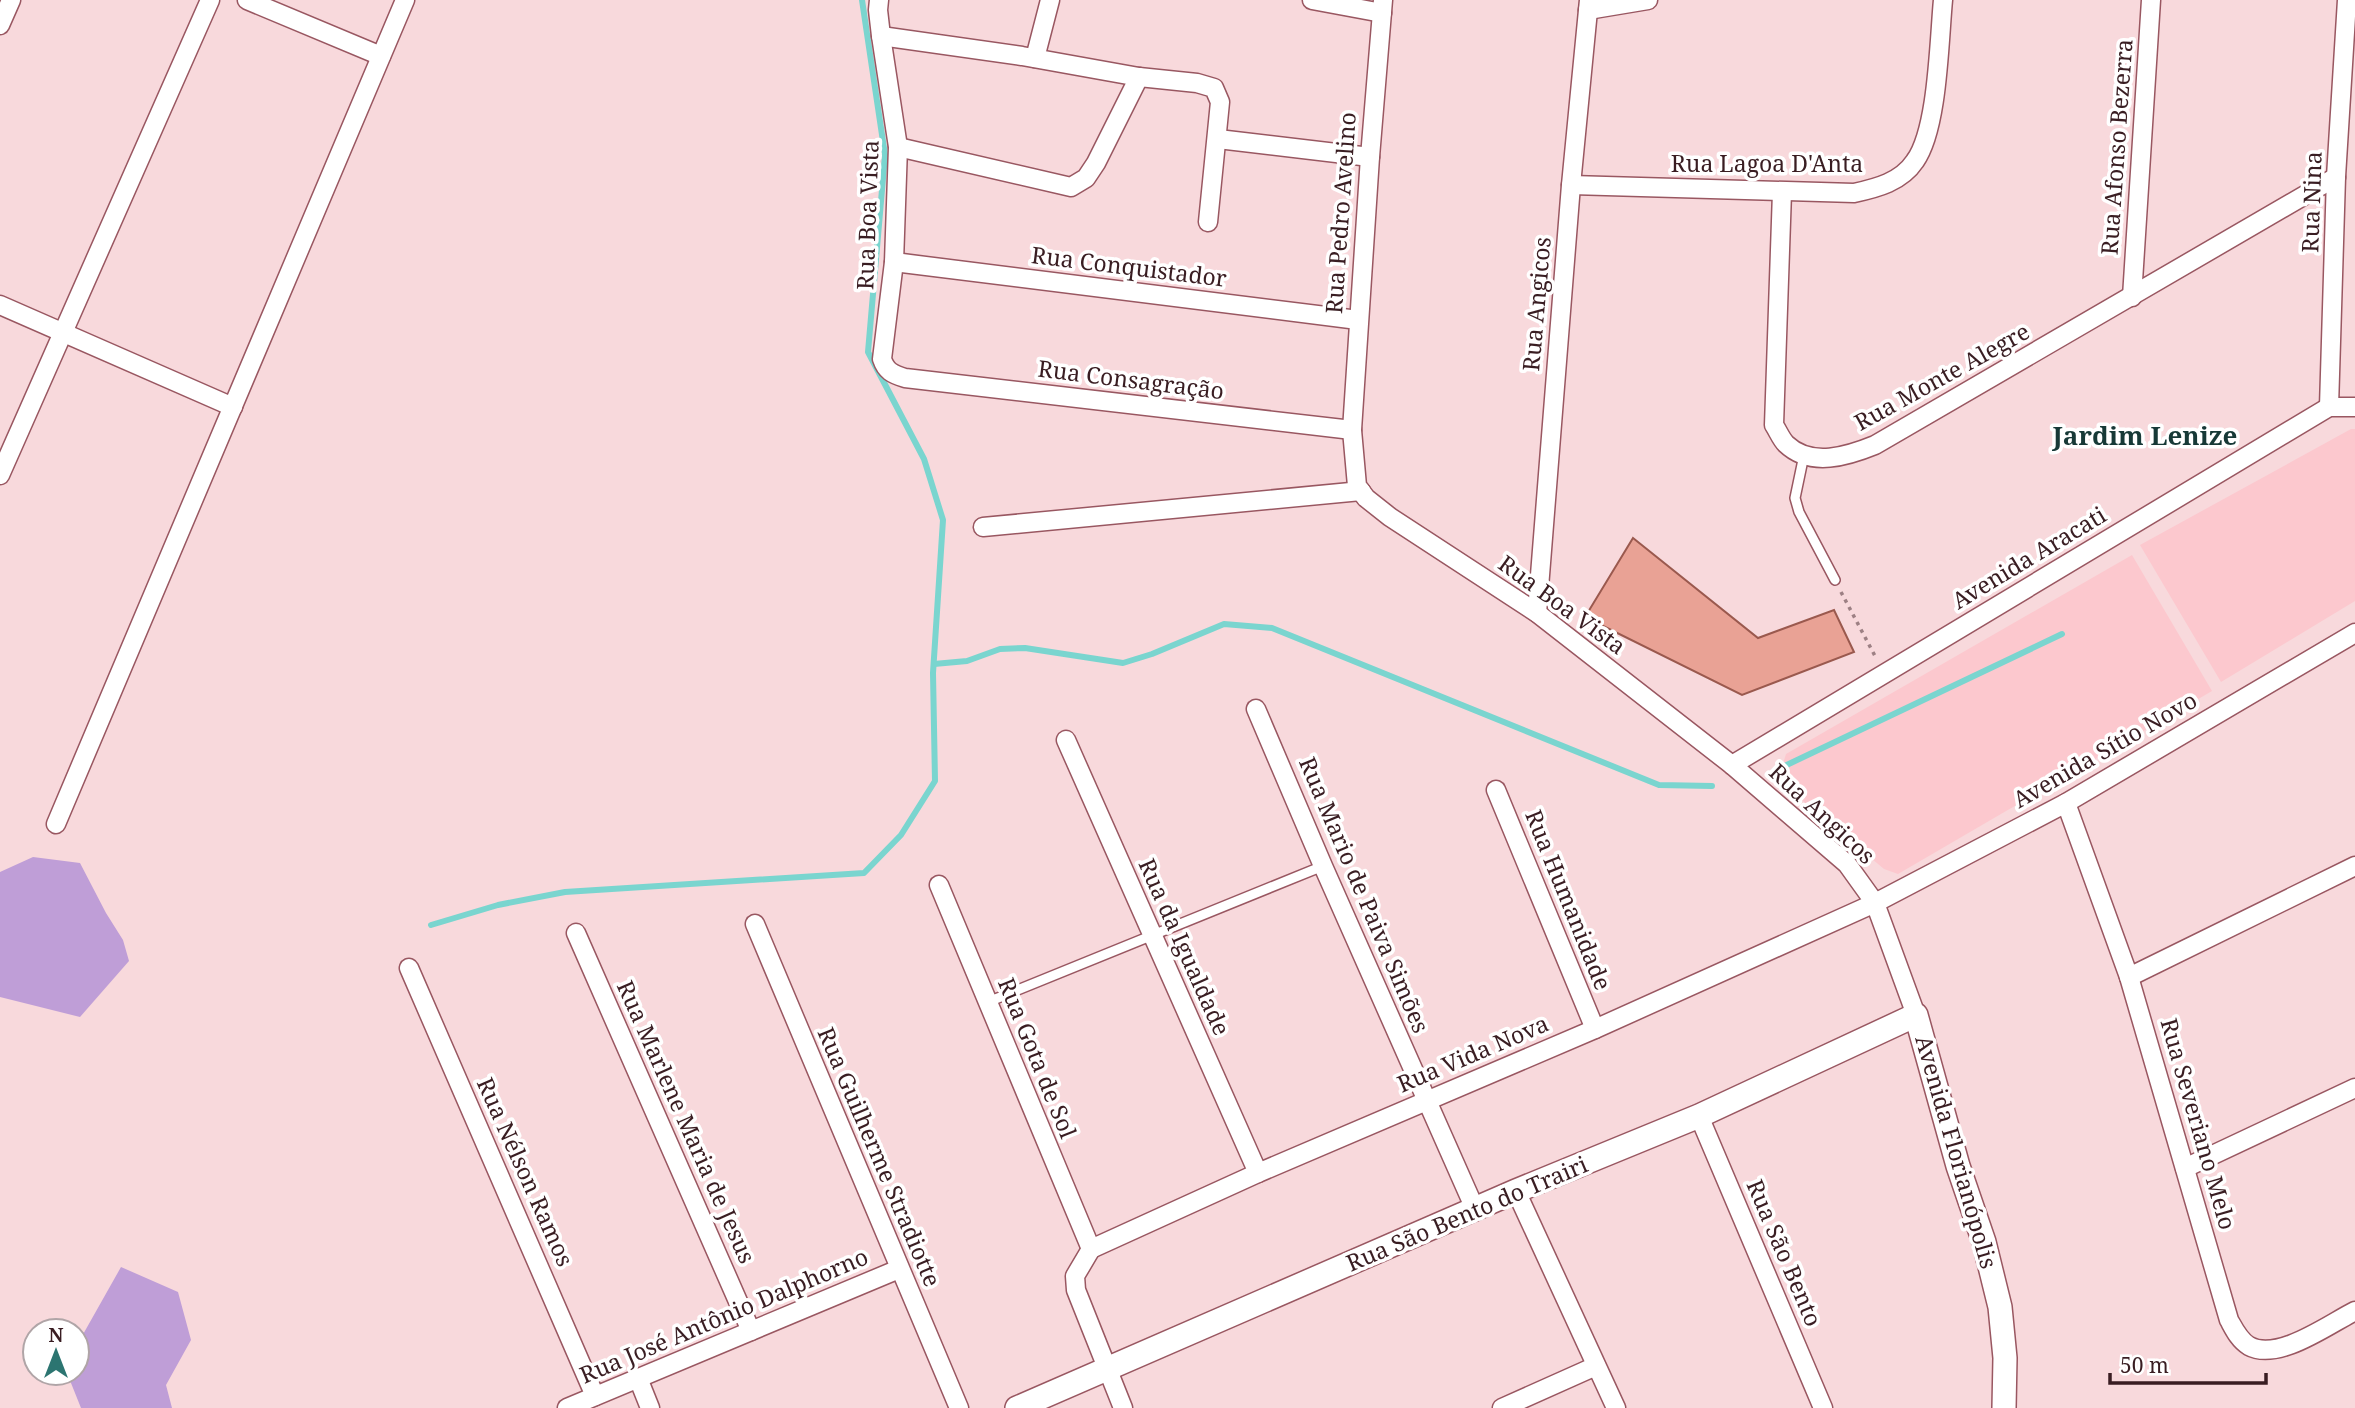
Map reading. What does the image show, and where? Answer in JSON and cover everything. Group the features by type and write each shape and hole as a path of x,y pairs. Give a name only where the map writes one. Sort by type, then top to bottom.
{"street":[{"path":"0,25 11,0"},
{"path":"0,475 210,0"},
{"path":"247,0 381,57"},
{"path":"55,824 405,0"},
{"name":"Rua Boa Vista","path":"879,0 881,36 898,147 894,262 882,359 885,368 905,378"},
{"path":"1035,58 1050,0"},
{"path":"1312,0 1383,6"},
{"path":"1589,5 1648,0"},
{"name":"Rua Lagoa D'Anta","path":"1571,185 1854,193 1883,186 1901,176 1916,161 1924,141 1932,110 1943,0"},
{"name":"Rua Afonso Bezerra","path":"2132,297 2151,0"},
{"name":"Rua Nina","path":"2329,407 2336,177 2347,0"},
{"name":"Rua Angicos","path":"1537,613 1571,185 1589,5"},
{"name":"Rua Pedro Avelino","path":"1352,430 1383,6"},
{"path":"881,36 1035,58 1139,77 1197,83 1213,88 1220,102 1208,222"},
{"path":"898,147 1071,187 1086,178 1096,163 1139,77"},
{"path":"1218,139 1370,156"},
{"name":"Rua Monte Alegre","path":"1804,455 1829,458 1849,456 1875,445 2336,177"},
{"path":"1782,192 1774,425 1786,444 1804,455"},
{"name":"Rua Conquistador","path":"894,262 1358,320"},
{"path":"0,305 233,407"},
{"name":"Rua Consagração","path":"905,378 1352,430"},
{"path":"2329,407 2355,407"},
{"name":"Avenida Aracati","path":"1731,765 2329,407"},
{"path":"1352,430 1357,486 1361,491"},
{"path":"983,527 1361,491"},
{"name":"Rua Boa Vista","path":"1361,491 1390,517 1537,613 1731,765"},
{"name":"Avenida Sítio Novo","path":"1875,903 2066,803 2355,633"},
{"name":"Rua Mario de Paiva Simões","path":"1256,709 1475,1209"},
{"name":"Rua da Igualdade","path":"1066,740 1258,1173"},
{"name":"Rua Angicos","path":"1731,765 1847,864 1875,903"},
{"name":"Rua Humanidade","path":"1496,790 1595,1029"},
{"name":"Rua Severiano Melo","path":"2066,803 2129,977 2229,1320 2236,1334 2249,1346 2264,1350 2281,1348 2355,1311"},
{"path":"2129,977 2355,866"},
{"name":"Rua Gota de Sol","path":"939,885 1091,1250"},
{"name":"Avenida Florianópolis","path":"1875,903 1916,1015 1958,1166 1984,1242 2000,1307 2005,1358 2004,1408"},
{"name":"Rua Vida Nova","path":"1091,1250 1258,1173 1595,1029 1875,903"},
{"name":"Rua Guilherme Stradiotte","path":"755,925 960,1408"},
{"name":"Rua Marlene Maria de Jesus","path":"576,933 751,1331"},
{"name":"Rua Nélson Ramos","path":"409,968 596,1396"},
{"name":"Rua São Bento do Trairi","path":"1017,1408 1516,1191 1699,1116 1916,1015"},
{"path":"2185,1168 2355,1088"},
{"name":"Rua São Bento","path":"1699,1116 1823,1408"},
{"path":"1516,1191 1616,1408"},
{"path":"1091,1250 1075,1276 1074,1283 1124,1408"},
{"name":"Rua José Antônio Dalphorno","path":"567,1408 899,1269"},
{"path":"1502,1408 1596,1366"},
{"path":"638,1378 650,1408"}],"lane":[{"path":"1804,455 1795,498 1799,512 1835,580"},
{"path":"988,1002 1323,866"}],"path":[{"path":"1835,580 1884,674"}],"shaded area":[{"path":"2355,429 2355,601 2221,682 2140,545"},
{"path":"2132,555 2212,691 1898,874 1884,869 1778,780 1786,754"},
{"path":"33,857 80,863 123,940 129,961 80,1017 0,997 0,872"},
{"path":"121,1267 178,1292 191,1340 166,1385 172,1408 81,1408 73,1387 91,1387 91,1320"}],"building":[{"path":"1633,538 1758,638 1834,610 1854,652 1742,695 1585,617"}],"waterway":[{"path":"431,925 498,905 565,892 864,873 901,835 935,781 933,673 943,520 924,459 868,352 885,155 862,0"},
{"path":"934,664 967,661 1000,649 1025,648 1123,663 1224,624 1272,628 1659,785 1712,786"},
{"path":"1774,771 2062,634"}],"district":[{"name":"Jardim Lenize","path":"2145,436"}]}
